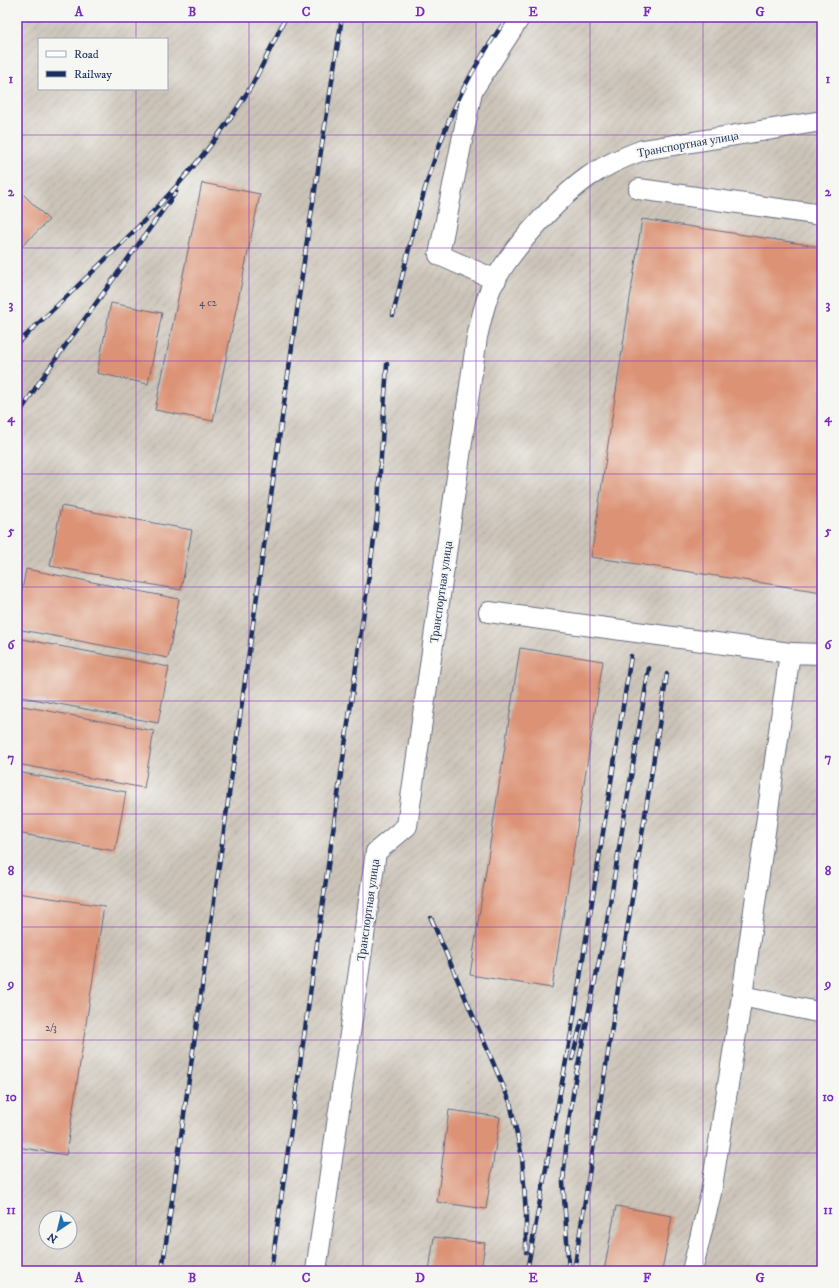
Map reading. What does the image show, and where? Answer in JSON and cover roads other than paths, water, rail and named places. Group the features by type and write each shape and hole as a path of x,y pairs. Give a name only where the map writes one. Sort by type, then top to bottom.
{"street":[{"path":"496,280 439,255 472,90 520,17"},
{"name":"Транспортная улица","path":"316,1271 376,852 407,826 477,337 484,308 496,280 520,244 568,194 588,177 615,161 643,150 822,121"},
{"path":"639,190 822,215"},
{"path":"489,612 790,653 822,654"},
{"path":"692,1271 711,1193 742,996 790,653"},
{"path":"742,996 822,1013"}],"railway":[{"path":"17,344 140,225 197,162 247,93 263,65 286,17"},
{"path":"162,1271 306,247 342,17"},
{"path":"393,315 410,244 437,151 452,113 474,70 508,17"},
{"path":"17,417 40,381 176,192"},
{"path":"271,1271 377,518 387,364"},
{"path":"527,1271 571,1034 631,656"},
{"path":"569,1271 563,1182 567,1136 575,1080 606,927 649,668"},
{"path":"574,1271 667,674"},
{"path":"431,918 510,1102 522,1157 526,1214 526,1252"},
{"path":"572,1059 582,1020"}]}
